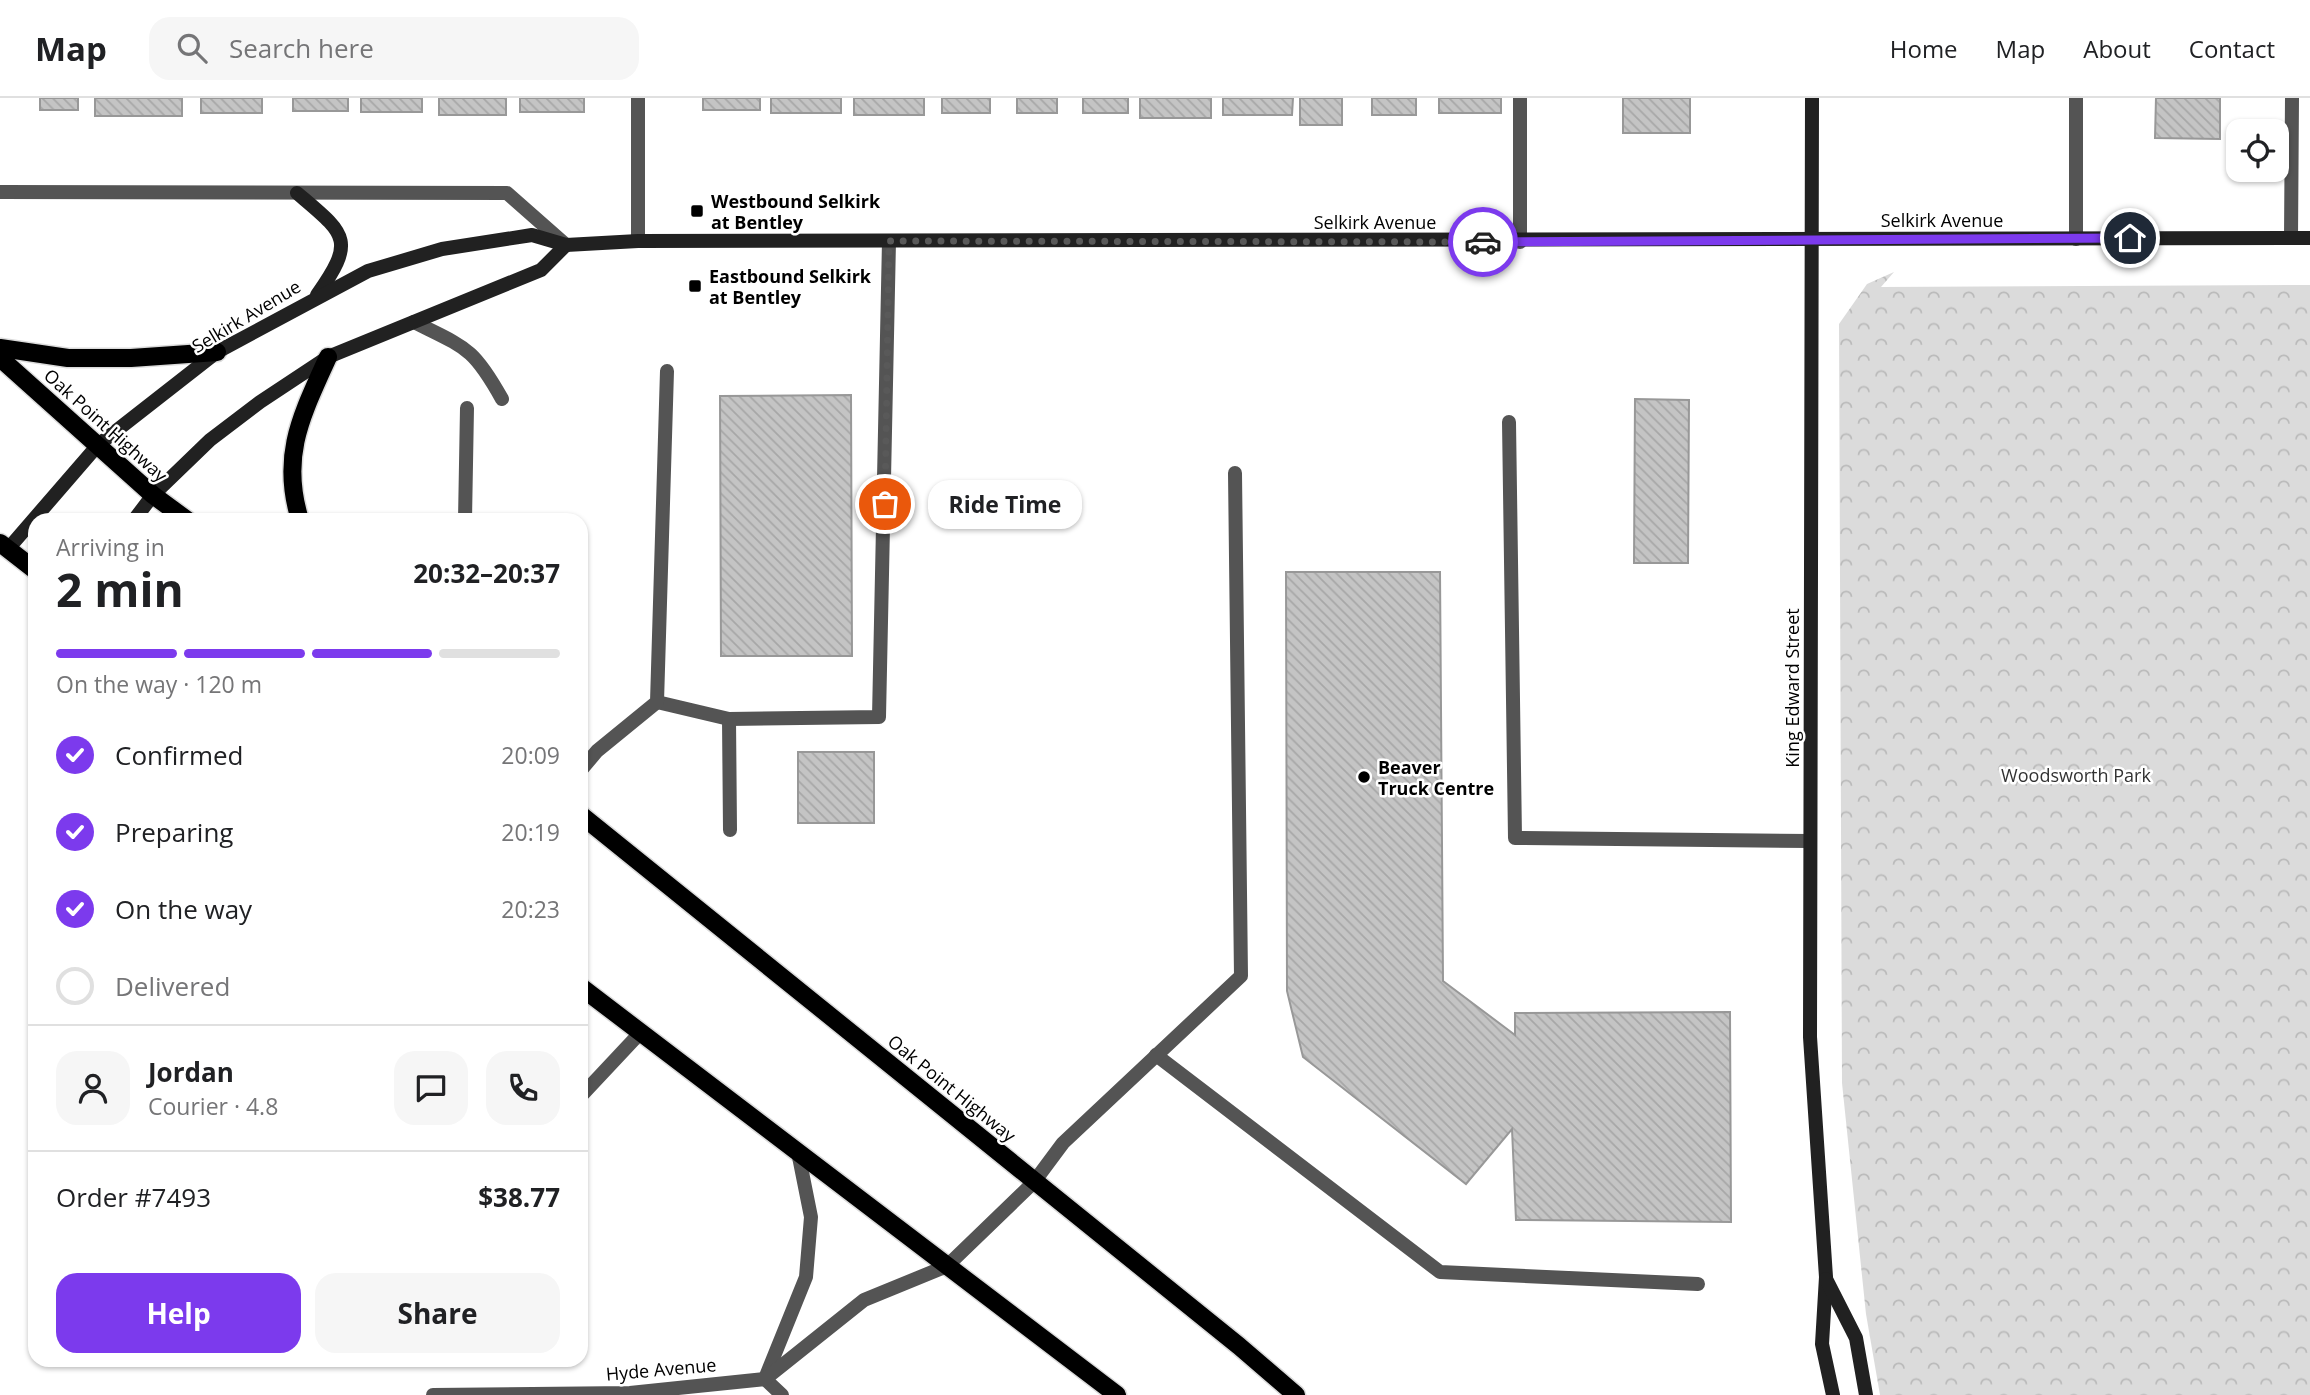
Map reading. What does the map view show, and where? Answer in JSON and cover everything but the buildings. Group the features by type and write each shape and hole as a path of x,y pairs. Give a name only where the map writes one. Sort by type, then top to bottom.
{"main road":[{"path":"0,348 68,358 131,358 217,352"},
{"path":"299,513 291,455 296,428 328,357"},
{"name":"Oak Point Highway","path":"0,358 153,495 177,513"},
{"path":"4,546 28,565"},
{"name":"Oak Point Highway","path":"588,821 1239,1346 1296,1395"},
{"path":"588,992 1117,1395"}],"street":[{"path":"638,98 638,241"},
{"path":"1520,98 1520,242"},
{"name":"King Edward Street","path":"1812,98 1810,1037 1826,1277 1822,1344 1833,1395"},
{"path":"2076,98 2076,239"},
{"path":"2291,238 2292,98"},
{"path":"0,192 507,193 566,245 541,270 328,357 260,402 210,440 153,495 139,513"},
{"path":"297,193 338,229 342,241 341,257 315,297"},
{"name":"Selkirk Avenue","path":"35,513 98,445 217,352 315,297 368,271 442,249 532,235 566,245 638,241 1520,242 2310,238"},
{"path":"657,702 729,719 879,717 889,241"},
{"path":"414,322 470,350 483,365 502,399"},
{"path":"588,762 597,751 657,702 667,371"},
{"path":"465,513 467,408"},
{"path":"1509,422 1515,838 1810,841"},
{"path":"765,1379 864,1300 947,1266 1034,1182 1063,1143 1241,976 1235,473"},
{"name":"Selkirk Avenue","path":"4,546 28,520"},
{"path":"729,719 730,830"},
{"path":"588,1089 641,1032"},
{"path":"1156,1055 1440,1272 1698,1284"},
{"path":"765,1395 765,1379 806,1277 811,1217 798,1152"},
{"name":"King Edward Street","path":"1826,1277 1856,1338 1866,1395"},
{"path":"765,1379 782,1395"},
{"name":"Hyde Avenue","path":"433,1395 630,1393 765,1379"}],"green space":[{"name":"Woodsworth Park","path":"1894,272 1881,287 2310,285 2310,1395 1880,1395 1866,1314 1842,1083 1839,324 1867,284"}],"way so far":[{"path":"885,504 889,241 1483,242"}],"place":[{"name":"Westbound Selkirk at Bentley","path":"697,211"},
{"name":"Eastbound Selkirk at Bentley","path":"695,286"},
{"name":"Ride Time","path":"885,504"},
{"name":"Beaver Truck Centre","path":"1364,777"}],"route":[{"path":"1483,242 2130,238"}]}
